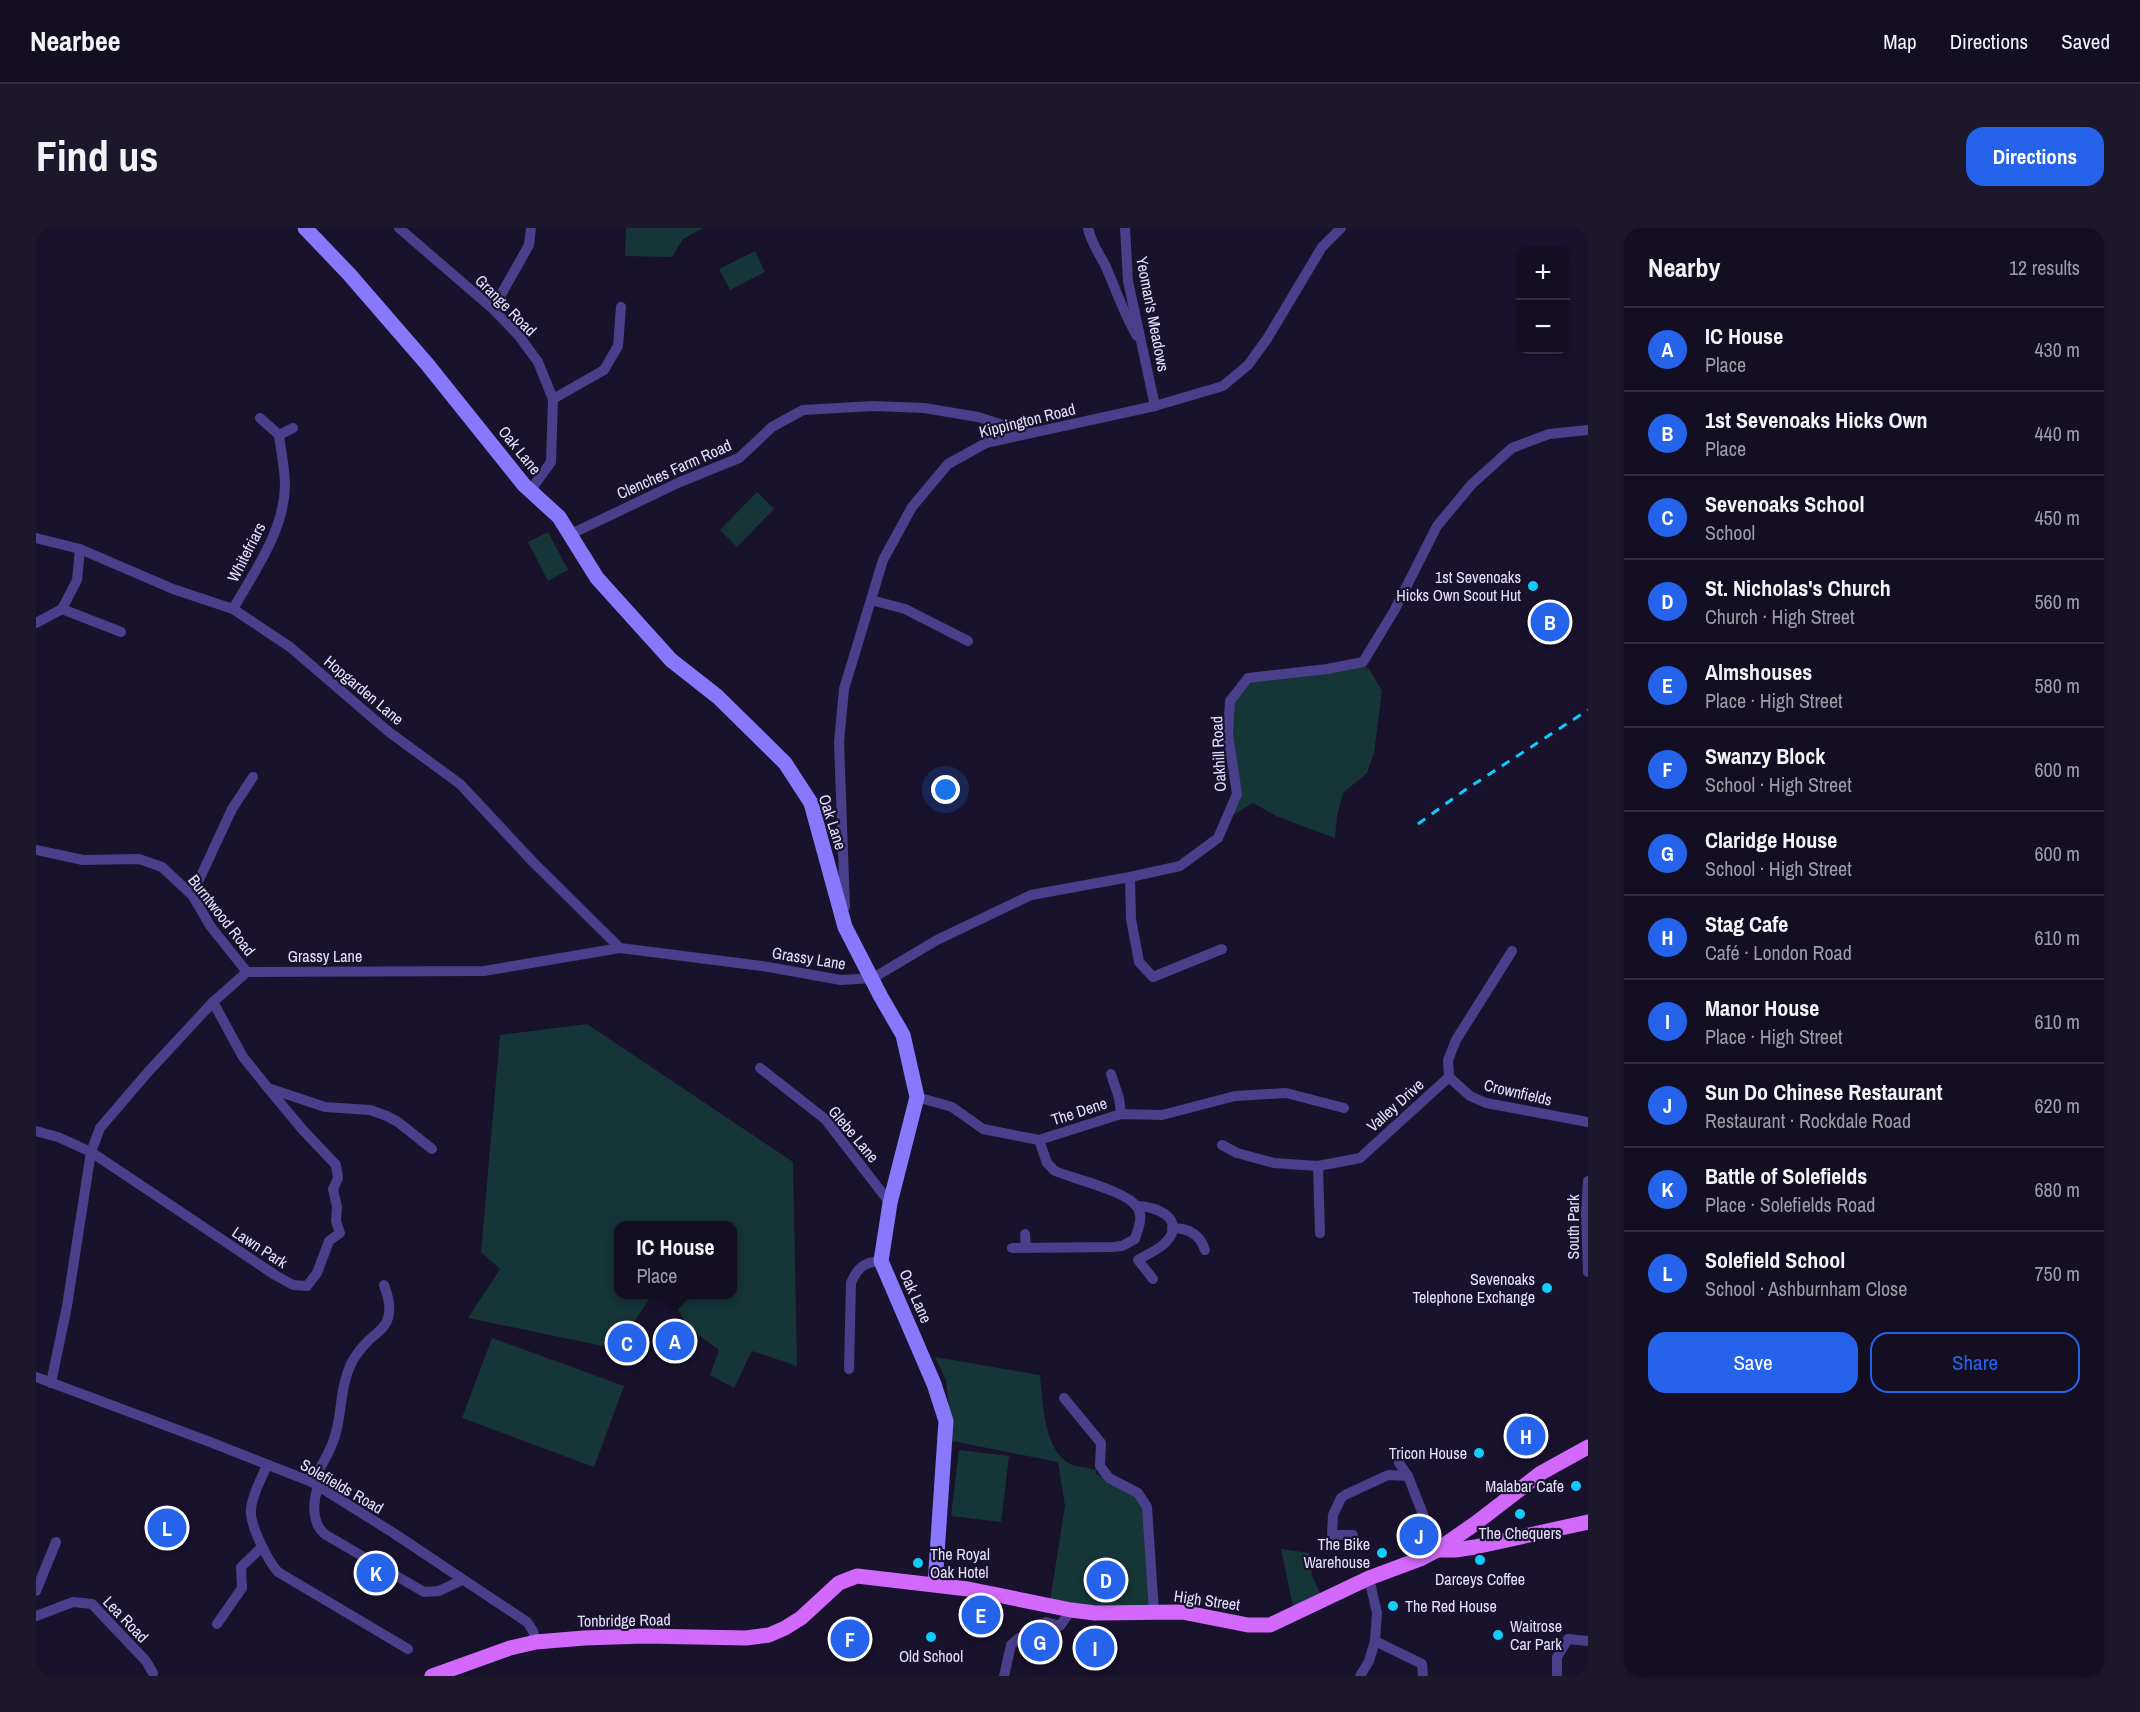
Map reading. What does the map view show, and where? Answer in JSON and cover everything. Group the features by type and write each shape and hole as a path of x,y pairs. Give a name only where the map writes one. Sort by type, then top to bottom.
{"main road":[{"path":"1437,1550 1541,1473 1588,1447"},
{"name":"High Street","path":"814,1606 839,1583 851,1577 864,1576 973,1590 1071,1610 1182,1612 1248,1625 1270,1625 1369,1578 1420,1559 1437,1550 1475,1547 1588,1522"},
{"path":"1465,1530 1475,1547"},
{"name":"Tonbridge Road","path":"432,1676 510,1648 536,1642 645,1636 746,1638 769,1635 801,1618 814,1606"}],"street":[{"name":"Oak Lane","path":"304,228 349,274 416,350 530,491 559,518 597,578 671,660 718,697 785,763 811,803 846,927 903,1035 917,1097 890,1203 881,1262 934,1384 946,1421 935,1584"},
{"name":"Grange Road","path":"399,228 493,309 519,336 538,362 553,399 551,462 530,491"},
{"path":"493,309 530,245 531,228"},
{"path":"1088,228 1090,241 1105,265 1124,313 1143,347"},
{"name":"Yeoman's Meadows","path":"1125,228 1128,281 1155,406"},
{"name":"Kippington Road","path":"846,927 838,742 844,689 883,560 912,507 948,464 986,443 1155,406 1223,386 1248,365 1267,339 1322,247 1341,228"},
{"path":"553,399 604,370 618,346 621,307"},
{"name":"Clenches Farm Road","path":"571,534 680,482 739,458 772,427 803,410 873,406 924,408 978,417 1029,433"},
{"path":"260,418 279,435 292,428"},
{"name":"Oakhill Road","path":"873,978 937,940 1031,896 1180,866 1218,838 1237,794 1228,734 1230,701 1248,678 1327,669 1363,662 1394,611 1437,526 1472,484 1512,448 1549,434 1588,430"},
{"name":"Whitefriars","path":"233,609 271,543 283,504 285,486 279,435"},
{"name":"Hopgarden Lane","path":"36,538 80,549 172,588 233,609 290,647 389,732 460,784 533,862 620,948"},
{"path":"36,623 62,609 77,580 80,549"},
{"path":"871,600 905,609 968,641"},
{"path":"62,609 121,632"},
{"path":"192,895 232,808 253,777"},
{"name":"Burntwood Road","path":"36,850 83,860 140,859 162,867 192,895 211,927 247,972"},
{"path":"1130,877 1131,919 1139,962 1153,977 1222,949"},
{"name":"Grassy Lane","path":"247,972 484,971 620,948 762,966 841,980 873,978"},
{"path":"1449,1077 1448,1060 1456,1040 1512,951"},
{"path":"51,1383 67,1306 91,1152 100,1128 213,1002 247,972"},
{"path":"213,1002 243,1057 268,1088 313,1105 370,1110 387,1116 432,1149"},
{"name":"Glebe Lane","path":"760,1068 825,1119 890,1203"},
{"name":"Crownfields","path":"1449,1077 1470,1096 1486,1103 1588,1122"},
{"name":"Valley Drive","path":"1222,1145 1237,1153 1274,1163 1318,1166 1360,1158 1449,1077"},
{"path":"1121,1114 1113,1079 1127,1081"},
{"name":"Lawn Park","path":"91,1152 275,1275 293,1285 307,1286 317,1273 329,1241 340,1233 336,1221 337,1207 333,1189 338,1178 336,1166 302,1130 268,1088"},
{"name":"The Dene","path":"917,1097 952,1107 983,1129 1039,1140 1121,1114 1152,1116 1235,1096 1294,1094 1344,1108"},
{"path":"36,1131 58,1137 91,1152"},
{"path":"1012,1248 1122,1246 1135,1239 1140,1224 1140,1212 1137,1206 1123,1195 1055,1172 1047,1163 1039,1140"},
{"path":"1318,1166 1320,1233"},
{"name":"South Park","path":"1588,1181 1586,1215 1588,1272"},
{"path":"1137,1206 1148,1206 1167,1215 1172,1228 1164,1244 1138,1260 1153,1279"},
{"path":"1172,1228 1191,1231 1198,1237 1205,1250"},
{"path":"1025,1234 1026,1248"},
{"path":"849,1369 851,1283 856,1271 863,1265 881,1262"},
{"path":"384,1285 388,1298 387,1321 352,1362 343,1382 338,1427 332,1448 315,1484 315,1513 322,1532 326,1535 424,1592 439,1591 462,1580"},
{"name":"Solefields Road","path":"36,1377 315,1484 527,1622 536,1642"},
{"path":"1064,1398 1101,1443 1100,1466 1109,1478 1138,1493 1147,1507 1154,1612"},
{"path":"1399,1463 1408,1476 1437,1550"},
{"path":"267,1465 250,1510 262,1547 271,1565 278,1572 408,1649"},
{"path":"1353,1535 1332,1535 1333,1515 1341,1498 1388,1475 1408,1476"},
{"path":"36,1591 56,1542"},
{"path":"217,1624 242,1588 241,1567 262,1547"},
{"path":"1360,1676 1369,1661 1375,1641 1377,1613 1369,1578"},
{"name":"Lea Road","path":"36,1616 73,1602 92,1604 146,1661 153,1673"},
{"path":"1004,1676 1011,1645 1046,1622 1060,1626 1071,1610"},
{"path":"1557,1676 1557,1657 1568,1639 1588,1641"},
{"path":"1375,1641 1422,1664 1423,1676"}],"green space":[{"path":"626,228 703,228 683,239 672,257 625,256"},
{"path":"755,251 765,272 730,290 719,269"},
{"path":"757,492 774,509 737,547 720,530"},
{"path":"548,532 568,570 548,581 528,542"},
{"path":"1361,662 1369,669 1382,691 1374,753 1367,773 1343,793 1337,816 1335,838 1276,816 1253,803 1233,815 1229,704 1248,679"},
{"path":"587,1024 793,1162 797,1366 752,1351 734,1388 710,1375 719,1350 689,1328 671,1299 737,1299 737,1221 614,1221 614,1299 649,1299 626,1334 622,1350 468,1318 500,1269 481,1252 500,1035"},
{"path":"492,1338 624,1386 594,1467 462,1418"},
{"path":"935,1357 1040,1375 1046,1426 1050,1439 1063,1459 1073,1465 1096,1470 1096,1474 1137,1495 1145,1508 1151,1607 1092,1609 1050,1601 1065,1506 1058,1462 952,1441 946,1380"},
{"path":"959,1450 1009,1456 1001,1522 951,1516"},
{"path":"1281,1549 1309,1553 1312,1576 1321,1595 1293,1606"}],"railway":[{"path":"1418,824 1465,790 1588,710"}],"place":[{"name":"1st Sevenoaks Hicks Own Scout Hut","path":"1533,586"},
{"name":"1st Sevenoaks Hicks Own","path":"1550,622"},
{"name":"Sevenoaks Telephone Exchange","path":"1547,1288"},
{"name":"IC House","path":"675,1341"},
{"name":"Sevenoaks School","path":"627,1343"},
{"name":"Stag Cafe","path":"1526,1436"},
{"name":"Tricon House","path":"1479,1453"},
{"name":"Malabar Cafe","path":"1576,1486"},
{"name":"The Chequers","path":"1520,1514"},
{"name":"Solefield School","path":"167,1528"},
{"name":"Sun Do Chinese Restaurant","path":"1419,1536"},
{"name":"The Bike Warehouse","path":"1382,1553"},
{"name":"Darceys Coffee","path":"1480,1560"},
{"name":"The Royal Oak Hotel","path":"918,1563"},
{"name":"Battle of Solefields","path":"376,1573"},
{"name":"St. Nicholas's Church","path":"1106,1580"},
{"name":"The Red House","path":"1393,1606"},
{"name":"Almshouses","path":"981,1615"},
{"name":"Waitrose Car Park","path":"1498,1635"},
{"name":"Old School","path":"931,1637"},
{"name":"Swanzy Block","path":"850,1639"},
{"name":"Claridge House","path":"1040,1642"},
{"name":"Manor House","path":"1095,1648"}]}
